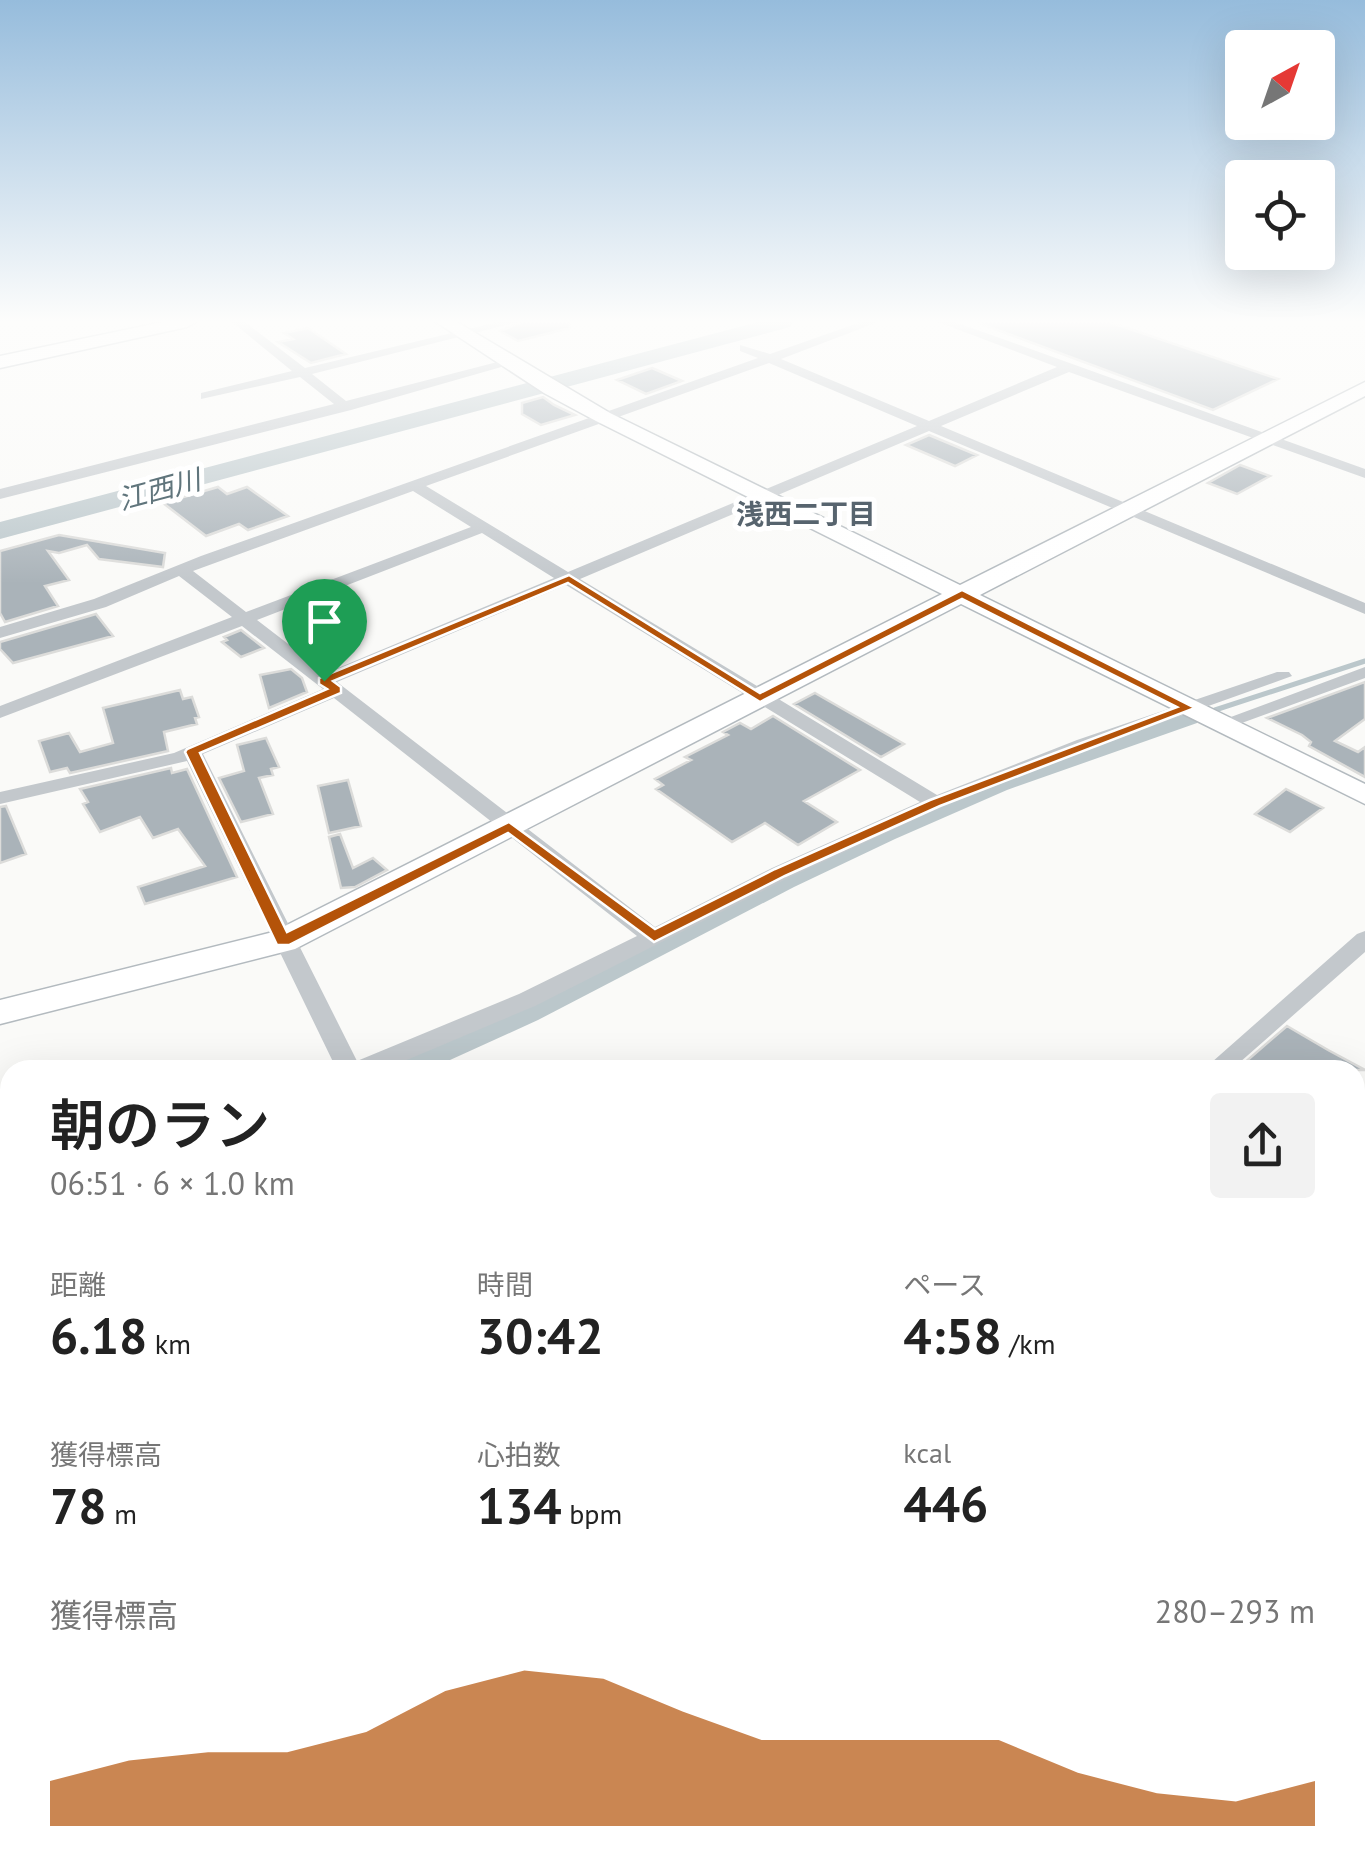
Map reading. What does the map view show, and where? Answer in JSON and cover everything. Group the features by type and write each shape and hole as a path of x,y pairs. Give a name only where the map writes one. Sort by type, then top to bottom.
{"street":[{"path":"0,494 337,409"},
{"path":"589,409 1365,795"},
{"path":"0,633 100,603 207,559 625,409"},
{"path":"888,409 1365,609"},
{"path":"0,776 0,798 95,779 192,752 330,685 569,578 971,409"},
{"path":"1187,409 1365,474"},
{"path":"0,1012 283,941 1323,409"},
{"path":"414,485 935,803"},
{"path":"0,712 482,528"},
{"path":"184,571 654,937"},
{"path":"1221,724 1365,672"},
{"path":"383,1060 527,1000 780,872 935,803 1283,676"},
{"path":"192,752 344,1060"},
{"path":"1226,1060 1365,939"}],"building":[{"path":"522,409 563,409 575,415 541,425 522,414"},
{"path":"929,435 977,455 955,466 906,445"},
{"path":"1240,465 1270,476 1237,494 1208,483"},
{"path":"218,487 227,494 247,487 288,516 248,530 239,524 206,536 163,503"},
{"path":"59,535 165,553 163,567 99,559 87,545 59,553 48,551 69,580 45,586 58,606 5,622 0,613 0,551"},
{"path":"96,614 113,636 13,663 0,649 0,642"},
{"path":"241,630 264,648 241,657 222,642 227,640 224,637"},
{"path":"291,669 302,678 307,692 269,708 260,675"},
{"path":"1365,682 1365,719 1335,741 1358,752 1365,747 1365,777 1309,746 1311,742 1302,735 1267,718"},
{"path":"180,690 183,699 192,697 199,717 195,718 197,724 164,732 168,751 70,773 67,768 50,772 39,741 69,733 80,752 113,743 103,708"},
{"path":"815,693 904,744 881,757 794,704"},
{"path":"773,716 860,770 804,801 837,822 798,845 765,823 732,842 656,789 663,785 655,779 691,760 685,757 728,735 723,732 740,723 751,729"},
{"path":"266,738 279,767 271,769 273,775 259,778 273,814 241,822 219,778 244,771 237,745"},
{"path":"171,768 172,773 187,769 237,877 145,904 138,887 205,866 178,829 153,838 140,817 100,832 83,804 88,802 80,789"},
{"path":"348,780 361,826 329,833 318,786"},
{"path":"1286,789 1323,808 1290,832 1255,814"},
{"path":"6,806 26,854 0,863 0,807"},
{"path":"340,834 353,868 373,858 387,870 355,887 341,888 329,837"},
{"path":"1287,1026 1346,1060 1248,1060"}],"waterway":[{"name":"江西川","path":"0,531 455,409"},
{"path":"1215,710 1365,661"},
{"path":"427,1060 530,1014 888,834 1000,786 1190,719"}],"district":[{"name":"浅西二丁目","path":"806,513"}],"route":[{"path":"569,578 760,698 962,594 1188,708 935,803 780,872 654,937 509,827 283,941 192,752 336,690 324,681 569,578"}]}
